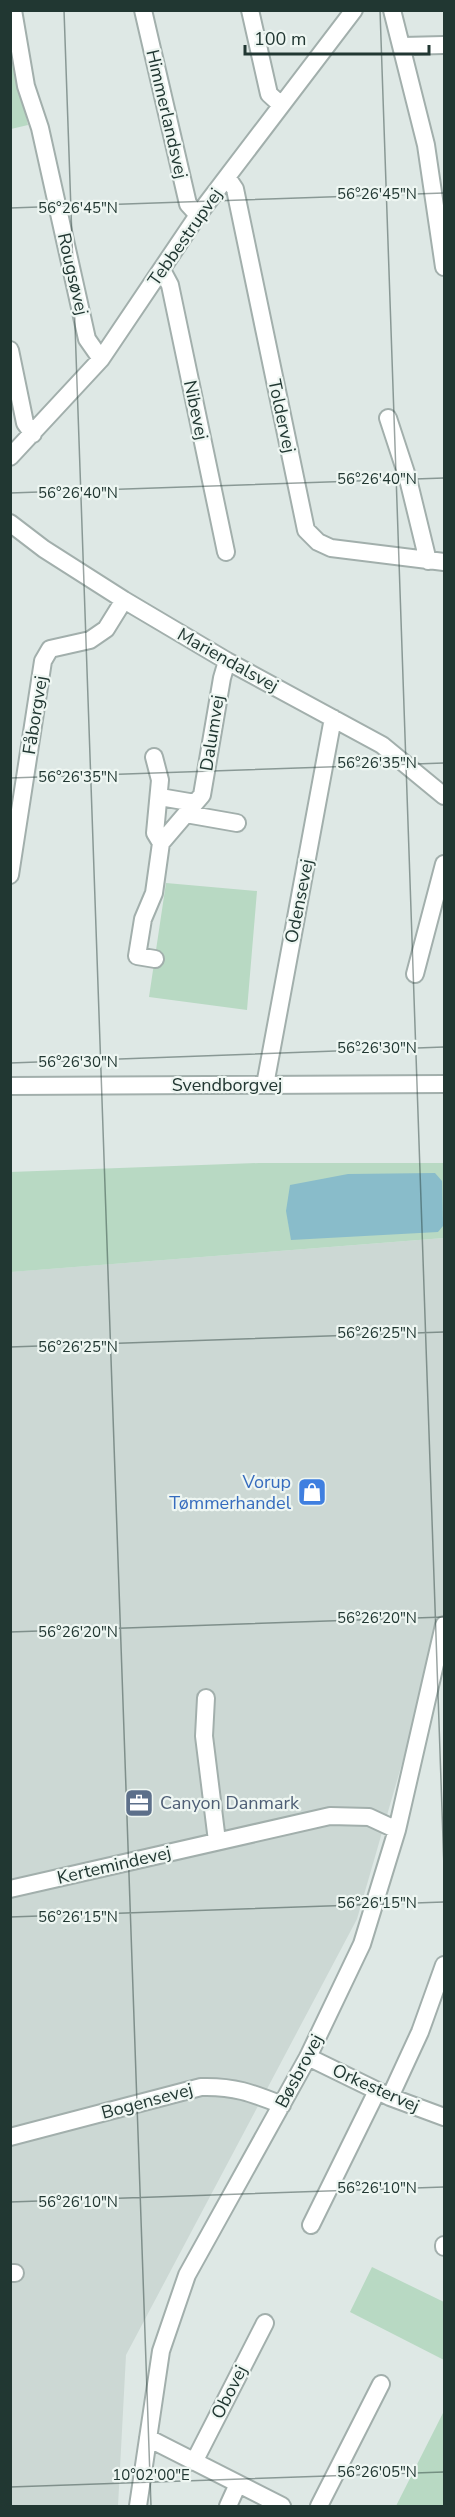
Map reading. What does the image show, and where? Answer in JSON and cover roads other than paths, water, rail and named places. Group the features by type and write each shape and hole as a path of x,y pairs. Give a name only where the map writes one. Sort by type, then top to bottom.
{"street":[{"name":"Rougsøvej","path":"13,10 26,86 40,128 87,339 101,359"},
{"name":"Himmerlandsvej","path":"143,10 188,204 198,215"},
{"path":"250,10 269,94 281,105"},
{"name":"Tebbestrupvej","path":"10,457 101,359 198,215 354,10"},
{"path":"392,10 403,46 426,145 444,267"},
{"path":"403,46 444,45"},
{"name":"Toldervej","path":"227,177 235,189 306,530 318,542 331,548 436,561 388,418"},
{"name":"Nibevej","path":"162,270 170,285 226,552"},
{"path":"10,350 25,423 33,434"},
{"name":"Mariendalsvej","path":"10,523 44,549 124,600 227,661 381,745 444,796"},
{"name":"Fåborgvej","path":"10,875 43,661 50,649 90,640 106,629 124,600"},
{"name":"Dalumvej","path":"161,843 202,795 227,661"},
{"name":"Odensevej","path":"265,1085 333,718"},
{"path":"154,757 160,780 155,833 161,843 154,893 143,919 137,956 155,959"},
{"path":"160,797 237,823"},
{"path":"415,974 444,864"},
{"name":"Svendborgvej","path":"10,1086 444,1084"},
{"name":"Bøsbrovej","path":"138,2506 161,2351 187,2275 308,2056 362,1944 397,1830 444,1625"},
{"path":"206,1698 204,1736 217,1841"},
{"name":"Kertemindevej","path":"11,1886 330,1816 369,1817 397,1830"},
{"path":"310,2225 420,2032 444,1965"},
{"name":"Orkestervej","path":"308,2056 384,2094 444,2117"},
{"name":"Bogensevej","path":"10,2137 201,2087 225,2086 246,2090 282,2105"},
{"name":"Obovej","path":"194,2462 265,2323"},
{"path":"319,2506 381,2384"},
{"path":"148,2438 282,2506"},
{"path":"228,2506 238,2484"}],"water":[{"path":"435,1173 442,1181 443,1226 438,1232 291,1240 286,1211 290,1185 348,1174"}],"place":[{"name":"Vorup Tømmerhandel","path":"312,1492"},
{"name":"Canyon Danmark","path":"139,1803"}]}
